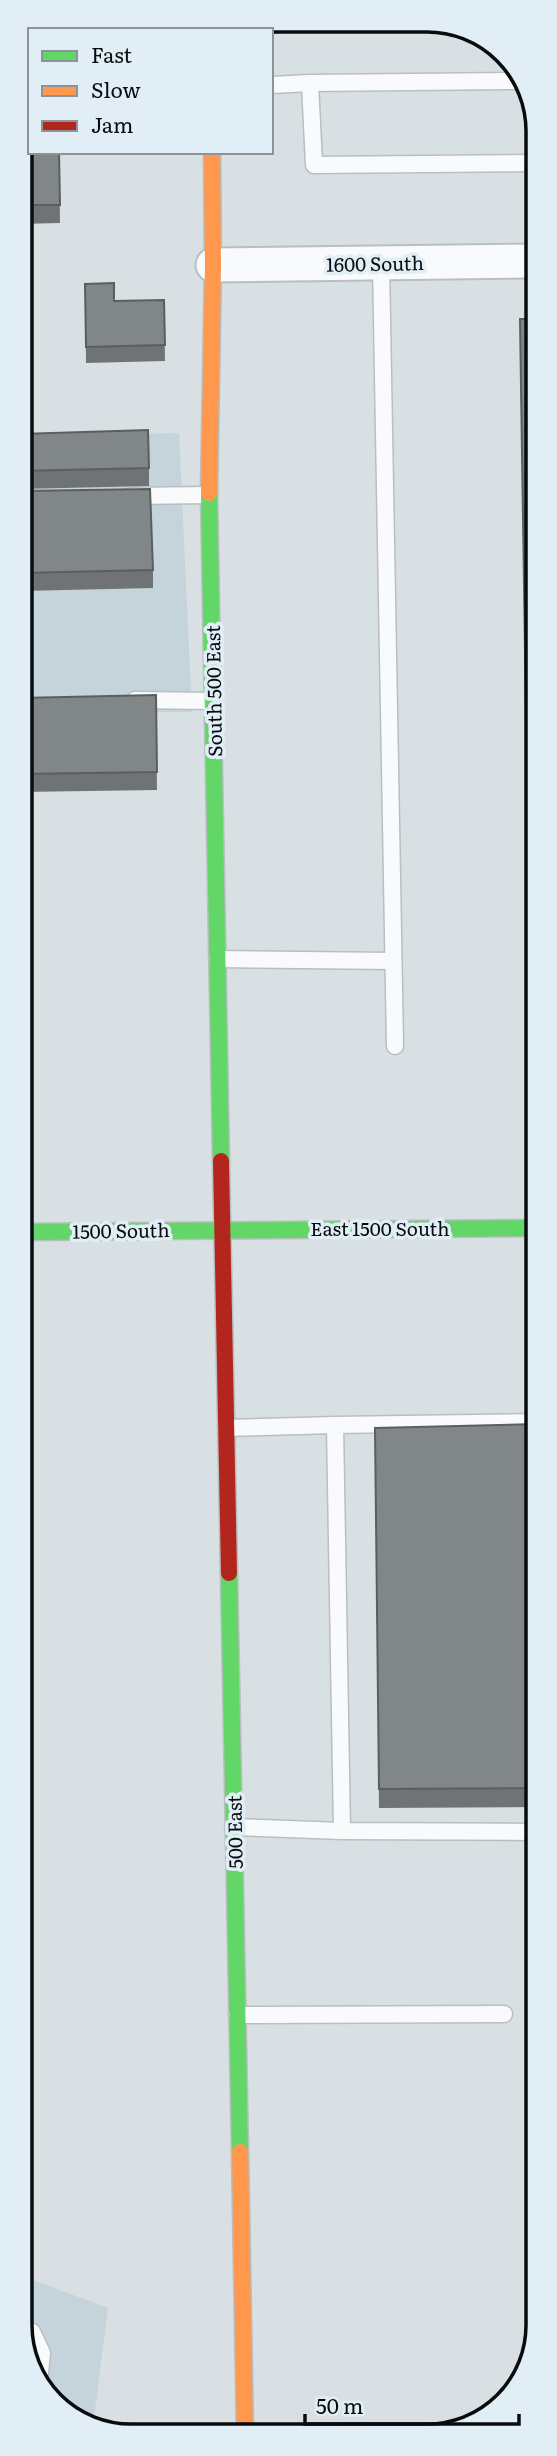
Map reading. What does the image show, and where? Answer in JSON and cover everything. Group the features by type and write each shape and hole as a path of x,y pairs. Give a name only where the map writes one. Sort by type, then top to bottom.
{"street":[{"name":"South 500 East","path":"212,154 214,265 208,447 222,1229"},
{"name":"1600 South","path":"214,265 526,261"},
{"name":"East 1500 South","path":"222,1229 526,1228"},
{"name":"1500 South","path":"32,1232 222,1229"},
{"name":"500 East","path":"222,1229 245,2424"}],"lane":[{"path":"273,85 512,81"},
{"path":"310,83 314,165 526,163"},
{"path":"381,263 395,1046"},
{"path":"112,497 209,495"},
{"path":"122,700 213,701"},
{"path":"217,959 393,961"},
{"path":"226,1428 525,1422"},
{"path":"335,1425 342,1831"},
{"path":"233,1827 342,1831 525,1832"},
{"path":"237,2015 504,2014"},
{"path":"32,2332 42,2353 41,2366"}],"shaded area":[{"path":"179,433 192,712 32,712 32,436"},
{"path":"32,2280 108,2308 94,2417 75,2408 60,2396 42,2369 32,2339"}],"building":[{"path":"32,154 59,154 60,205 32,205"},
{"path":"114,283 114,301 164,300 165,345 86,347 85,284"},
{"path":"520,319 526,319 526,701"},
{"path":"148,430 149,468 32,471 32,434"},
{"path":"150,489 153,570 32,573 32,491"},
{"path":"156,695 157,772 32,774 32,698"},
{"path":"525,1424 525,1788 379,1789 375,1428"}],"traffic: fast":[{"path":"209,493 221,1161"},
{"path":"32,1232 526,1228"},
{"path":"229,1573 240,2152"}],"traffic: slow":[{"path":"209,493 212,154"},
{"path":"240,2152 245,2424"}],"traffic: jam":[{"path":"221,1161 229,1573"}]}
